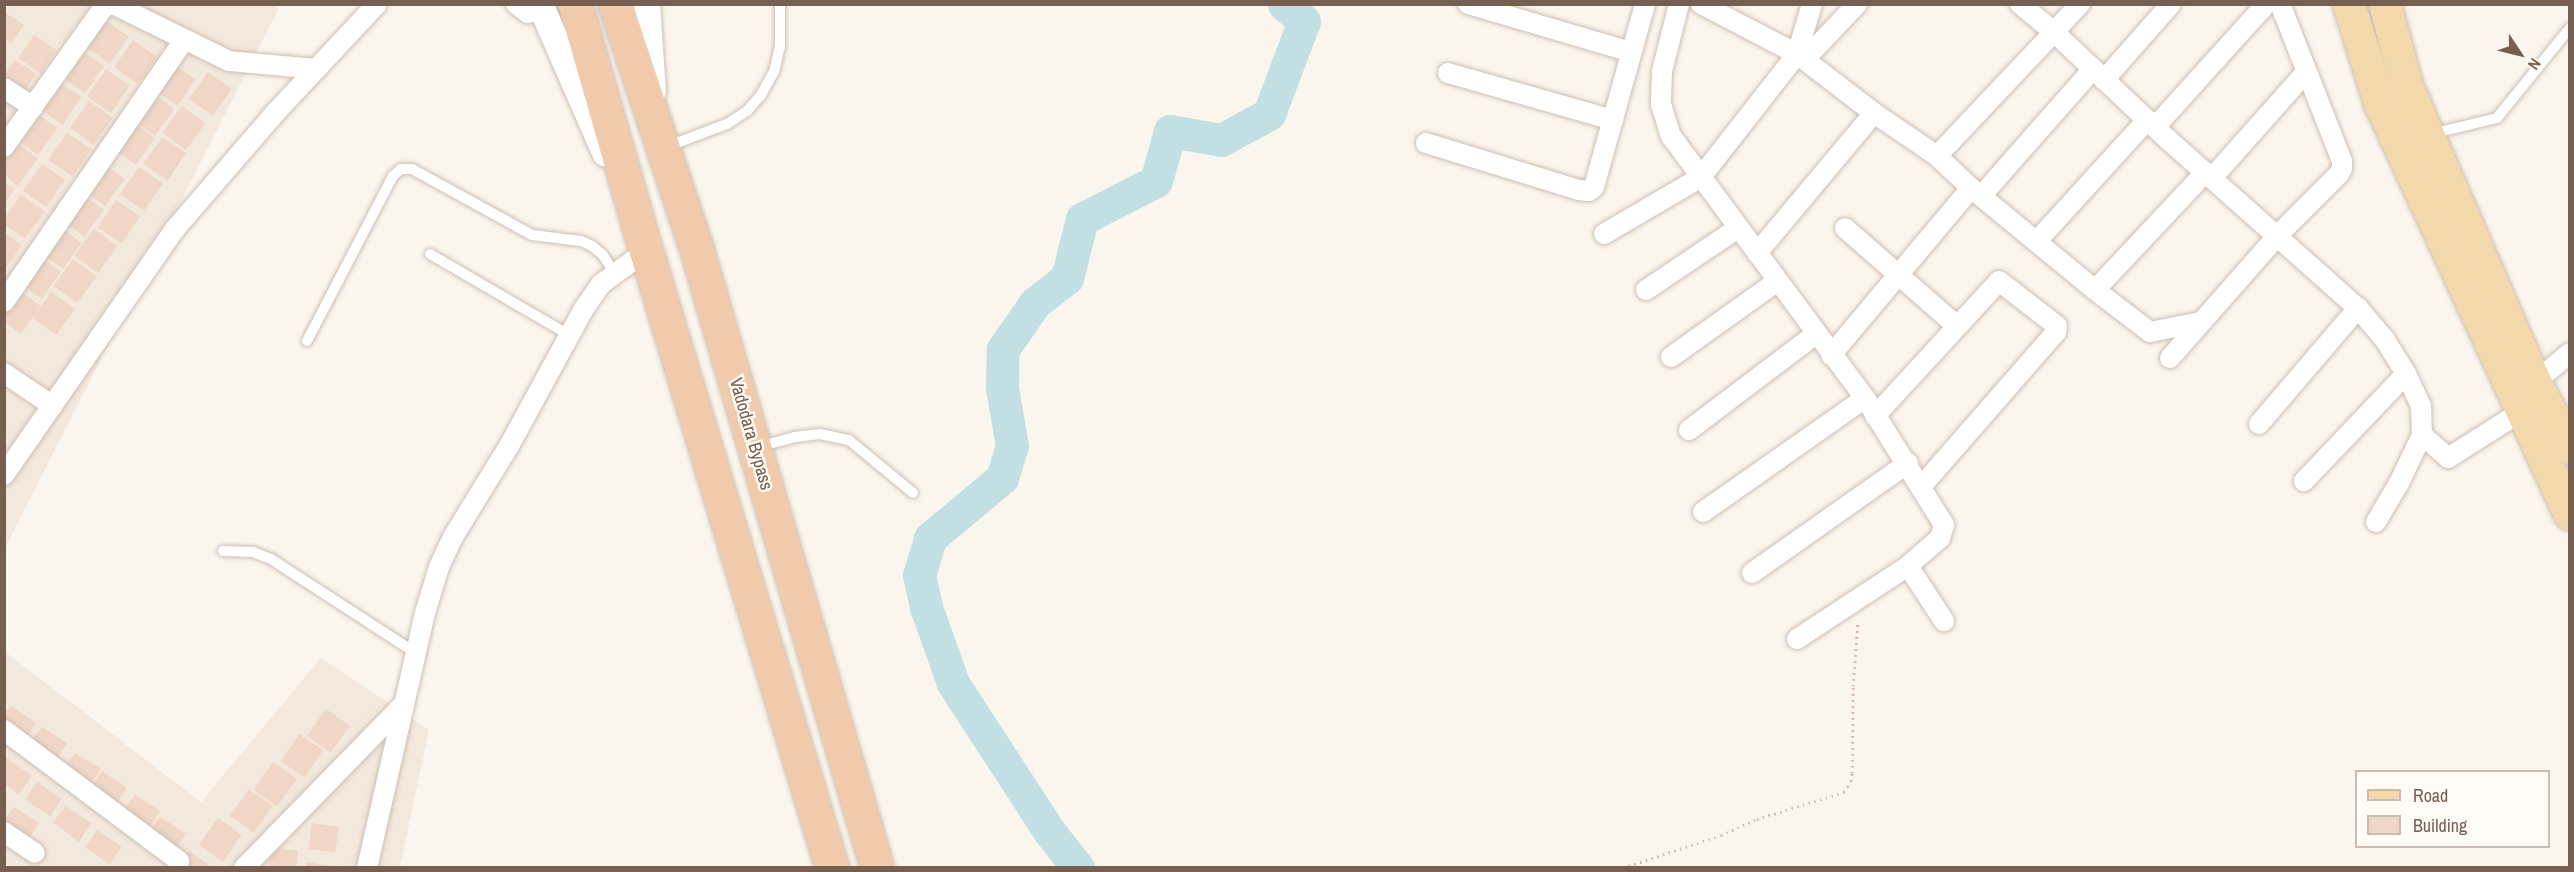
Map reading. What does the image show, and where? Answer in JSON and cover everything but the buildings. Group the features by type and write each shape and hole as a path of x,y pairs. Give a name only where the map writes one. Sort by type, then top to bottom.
{"highway":[{"path":"575,4 644,244 832,867"},
{"name":"Vadodara Bypass","path":"615,4 695,244 877,867"}],"main road":[{"path":"2349,4 2380,103 2570,514"},
{"path":"2385,4 2407,86 2535,382 2570,448"}],"street":[{"path":"4,475 175,228 377,4"},
{"path":"367,867 416,653 439,567 453,537 509,446 569,335 601,284 644,244 541,7 528,13 516,4"},
{"path":"647,4 659,137"},
{"path":"1468,4 1631,52"},
{"path":"1426,143 1579,190 1589,190 1594,187 1645,4"},
{"path":"1679,4 1662,71 1661,104 1671,136 1757,252 1776,282 1864,398 1908,463 1944,525 1940,538 1908,566 1797,639"},
{"path":"1701,4 1801,56 1874,113 1937,156 2095,290 2150,332 2200,322"},
{"path":"1801,56 1812,4"},
{"path":"1604,234 1701,177 1801,56 1857,4"},
{"path":"2020,4 2054,32 2151,124 2358,308 2385,340 2406,374 2421,406 2421,435 2399,483 2376,522"},
{"path":"1937,156 2080,4"},
{"path":"1831,355 1977,191 2171,4"},
{"path":"2037,241 2266,4"},
{"path":"2169,358 2277,236 2339,174 2342,168 2342,161 2280,4"},
{"path":"4,147 104,7 115,5 229,61 317,69"},
{"path":"4,302 184,40"},
{"path":"2095,290 2209,175 2306,72"},
{"path":"1448,73 1612,120"},
{"path":"4,88 33,107"},
{"path":"1757,252 1874,113"},
{"path":"1646,290 1738,228"},
{"path":"1845,228 1957,326"},
{"path":"1875,416 1996,282 2001,280 2058,329 1921,487"},
{"path":"1671,357 1776,282"},
{"path":"2259,424 2358,308"},
{"path":"1689,430 1816,334"},
{"path":"2535,382 2570,353"},
{"path":"4,373 53,406"},
{"path":"2304,481 2406,374"},
{"path":"1702,512 1864,398"},
{"path":"2421,435 2448,458 2522,411"},
{"path":"1752,573 1908,463"},
{"path":"1908,566 1944,621"},
{"path":"244,867 404,704"},
{"path":"4,730 179,861"},
{"path":"4,832 34,853"},
{"path":"262,867 266,844"}],"lane":[{"path":"659,137 727,124 747,111 761,95 774,72 780,47 780,4"},
{"path":"2428,135 2497,118 2570,28"},
{"path":"307,341 393,176 401,170 412,169 532,235 581,241 592,246 602,254 614,273"},
{"path":"430,254 569,335"},
{"path":"755,448 795,437 820,434 842,438 863,450 913,493"},
{"path":"223,551 253,552 271,559 416,653"}],"path":[{"path":"1623,867 1721,835 1757,819 1844,792 1851,781 1852,773 1853,686 1860,598"}],"shaded area":[{"path":"5,5 274,5 279,8 5,548"},
{"path":"4,651 201,802 321,658 429,730 400,867 5,867"}],"waterway":[{"path":"1078,868 1049,831 953,683 926,607 919,575 930,538 1002,478 1012,446 1002,388 1003,349 1035,303 1067,278 1082,219 1156,181 1170,131 1221,140 1269,114 1304,21 1284,4"}]}
